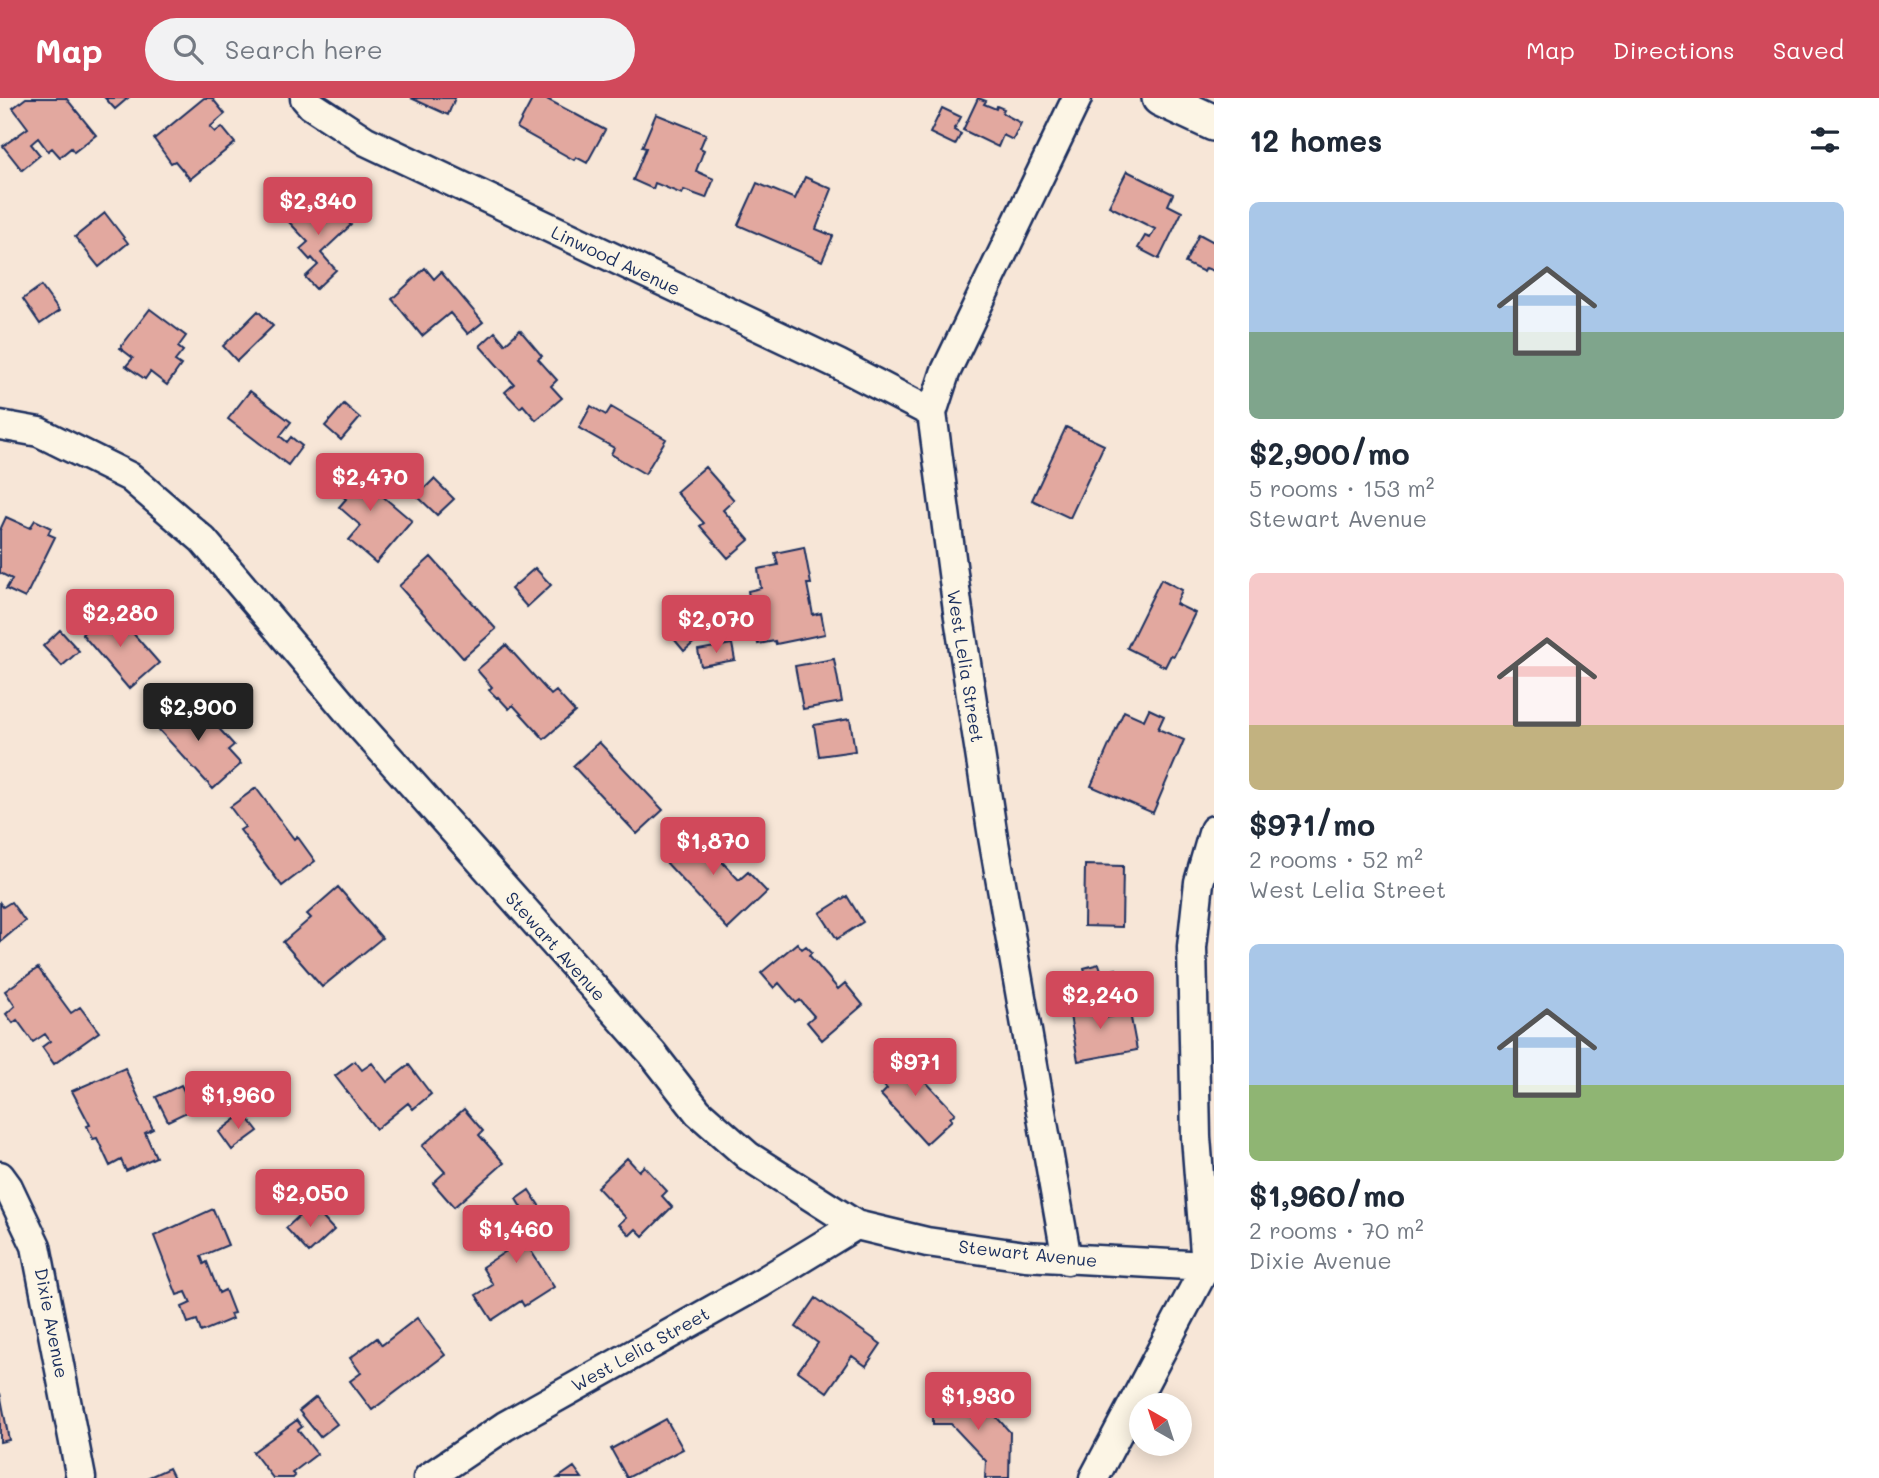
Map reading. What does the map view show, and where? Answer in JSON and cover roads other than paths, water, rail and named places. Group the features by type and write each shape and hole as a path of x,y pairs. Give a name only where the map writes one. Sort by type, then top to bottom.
{"main road":[{"path":"1160,98 1214,124"}],"street":[{"name":"Linwood Avenue","path":"306,98 311,105 366,141 838,365 932,413"},
{"name":"West Lelia Street","path":"1067,1260 993,837 958,611 932,413 945,373 1077,98"},
{"name":"Stewart Avenue","path":"0,425 39,432 130,477 203,540 356,721 652,1054 698,1112 748,1156 856,1226 927,1242 1067,1260 1210,1267"},
{"path":"1094,1478 1210,1267 1196,1137 1192,947 1199,883 1214,830"},
{"name":"Dixie Avenue","path":"0,1176 8,1187 36,1247 81,1478"},
{"name":"West Lelia Street","path":"428,1478 505,1426 761,1283 856,1226"}]}
